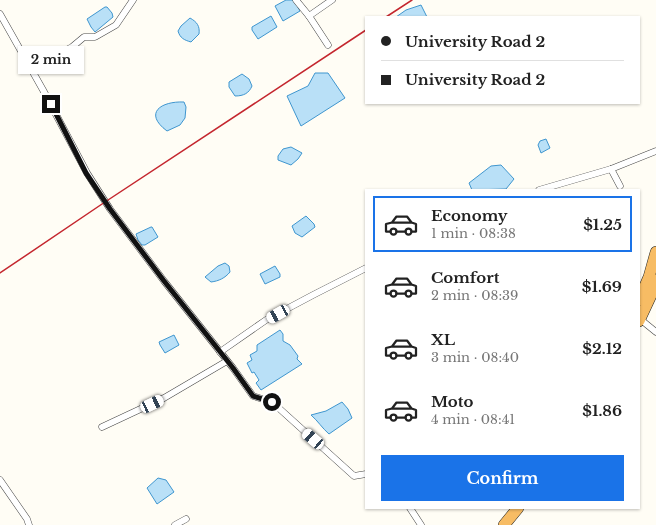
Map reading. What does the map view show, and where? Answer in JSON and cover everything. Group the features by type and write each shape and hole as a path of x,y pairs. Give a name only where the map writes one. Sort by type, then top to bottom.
{"highway":[{"path":"640,298 649,277 656,252"},
{"path":"640,318 653,291 656,280"},
{"path":"504,525 517,509"},
{"path":"513,525 525,509"}],"street":[{"path":"31,69 72,47 84,37 95,37 116,24 133,0"},
{"path":"296,0 309,16 328,45"},
{"path":"309,16 332,0"},
{"path":"0,14 66,131 86,173 105,202 253,396 272,402 354,476 365,474"},
{"path":"542,189 611,169 656,150"},
{"path":"611,169 620,186"},
{"path":"220,352 266,320 365,269"},
{"path":"640,321 656,332"},
{"path":"102,427 164,398 227,361"},
{"path":"0,480 29,525"},
{"path":"411,509 421,525"},
{"path":"175,525 186,519"}],"water":[{"path":"286,0 294,0 300,11 283,21 275,6"},
{"path":"421,5 426,16 397,16 406,10"},
{"path":"107,7 112,13 113,17 95,32 87,19"},
{"path":"271,16 277,27 258,39 252,30 252,27"},
{"path":"190,18 198,24 199,29 199,34 191,42 183,38 178,31"},
{"path":"315,73 328,73 345,98 301,126 287,96 308,86"},
{"path":"242,74 249,79 252,86 246,94 235,96 229,87 229,82"},
{"path":"184,102 186,107 185,118 180,125 167,131 156,119 158,109 168,104"},
{"path":"546,139 550,148 541,153 538,145 540,141"},
{"path":"291,147 302,153 298,159 291,165 278,160 278,156 283,149"},
{"path":"501,165 514,179 506,189 472,189 469,183 491,166"},
{"path":"306,216 315,227 302,237 295,233 292,226"},
{"path":"151,227 158,237 145,245 142,245 136,234"},
{"path":"225,263 229,266 230,272 224,278 211,282 205,277 218,266"},
{"path":"275,266 280,274 280,277 265,284 260,274"},
{"path":"280,330 283,334 283,341 290,345 298,356 297,359 302,364 261,390 256,383 259,380 254,372 252,373 247,363 252,360 250,355 257,351 257,345"},
{"path":"174,335 179,345 165,353 159,342"},
{"path":"342,402 348,409 352,418 329,434 311,415 326,411"},
{"path":"158,478 166,480 174,492 157,504 147,488"}],"railway":[{"path":"388,16 412,0"},
{"path":"0,273 365,31"}],"route":[{"path":"51,104 86,173 110,209 253,396 272,402"}]}
